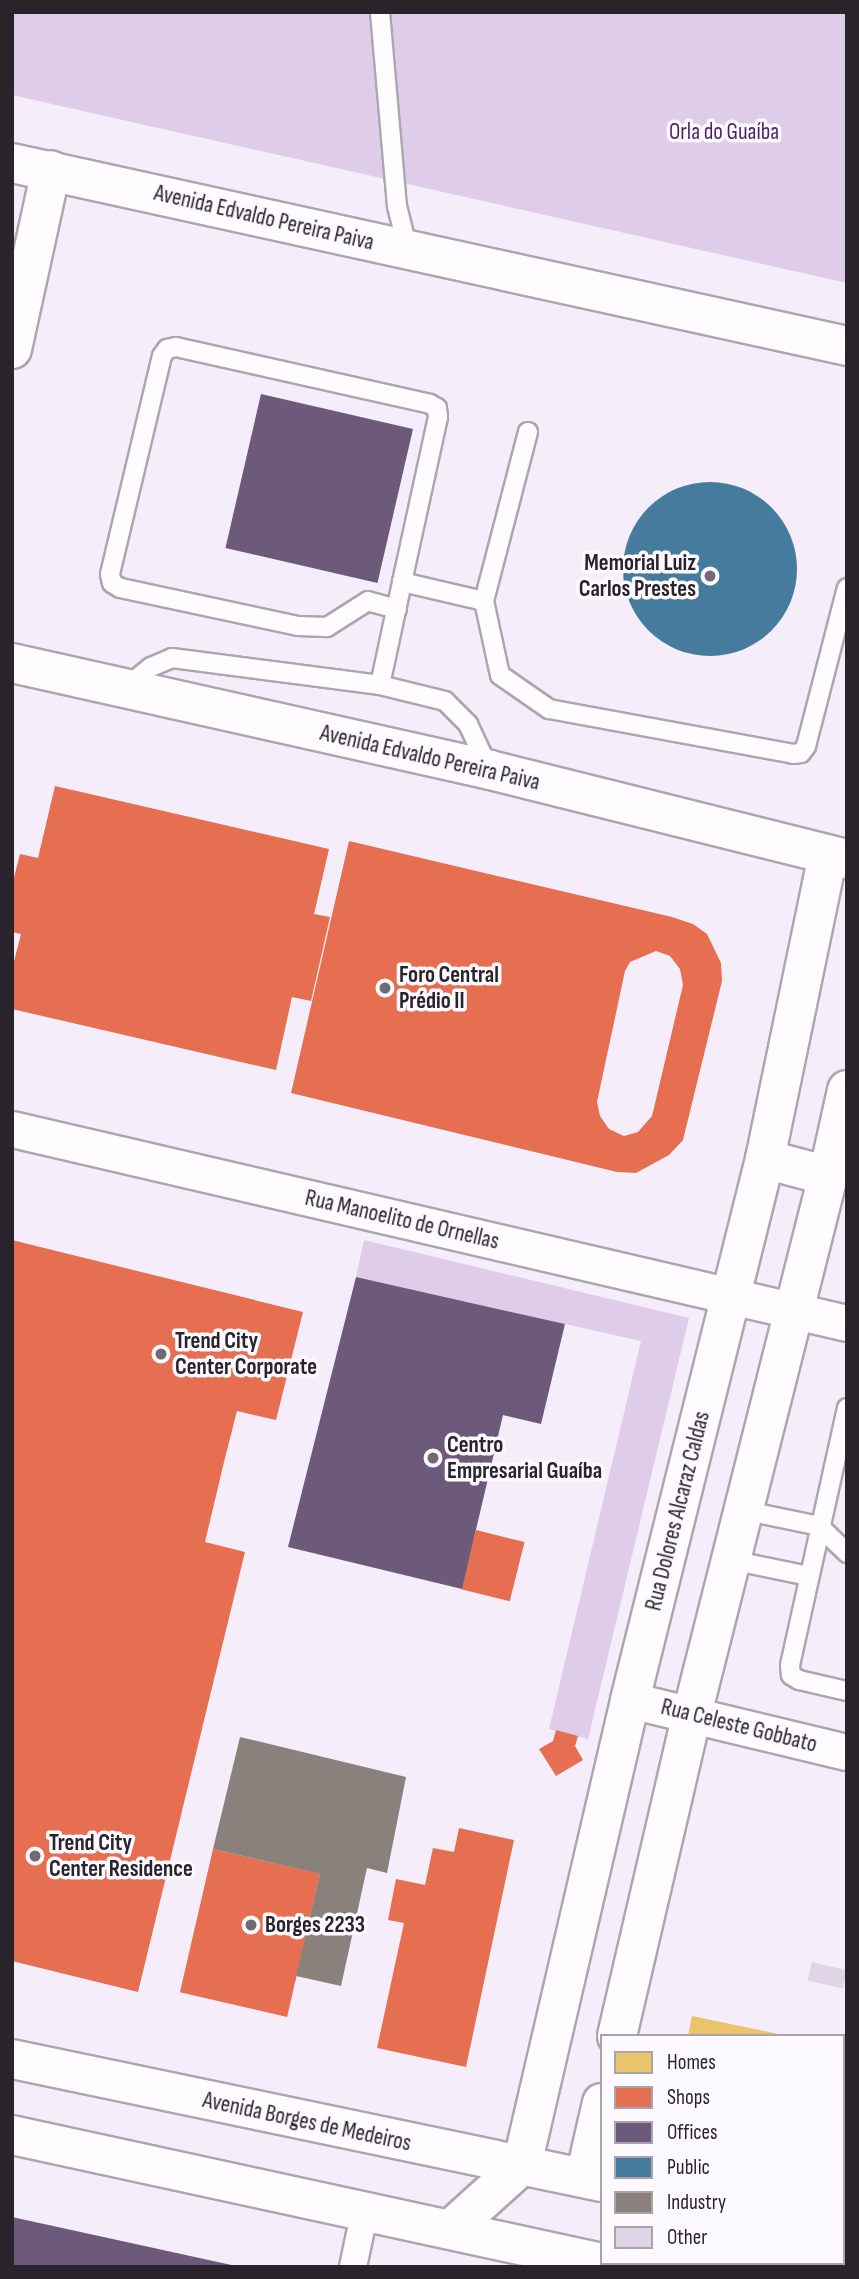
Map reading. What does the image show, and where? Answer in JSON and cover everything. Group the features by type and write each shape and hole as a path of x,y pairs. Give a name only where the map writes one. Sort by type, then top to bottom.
{"main road":[{"name":"Avenida Edvaldo Pereira Paiva","path":"12,163 847,346"},
{"path":"12,349 51,170"},
{"name":"Avenida Edvaldo Pereira Paiva","path":"28,667 490,770 838,857"},
{"path":"12,694 28,667"},
{"name":"Rua Dolores Alcaraz Caldas","path":"522,2165 630,1700 732,1297 838,857"},
{"path":"617,2034 692,1714 828,1176 847,1090"},
{"path":"765,1159 828,1176"},
{"name":"Avenida Borges de Medeiros","path":"12,2059 593,2180"},
{"path":"593,2180 600,2120"},
{"path":"12,2135 452,2228 600,2262"},
{"path":"452,2228 522,2165"}],"street":[{"name":"Rua Manoelito de Ornellas","path":"12,1129 793,1310"},
{"path":"793,1310 847,1323"},
{"name":"Rua Celeste Gobbato","path":"630,1700 847,1752"},
{"path":"353,2267 365,2210"}],"lane":[{"path":"380,12 397,206 408,250"},
{"path":"380,685 397,609 438,417 437,408 430,404 176,347 167,349 158,370 110,574 112,583 120,588 298,626 327,627 368,601 397,609"},
{"path":"528,432 484,601 500,675 549,709 793,754 801,753 806,746 847,588"},
{"path":"402,582 484,601"},
{"path":"124,689 151,667 172,658 380,685 445,701 468,724 490,770"},
{"path":"847,1408 790,1666 792,1675 799,1680 847,1691"},
{"path":"742,1510 819,1526 847,1553"},
{"path":"731,1560 809,1576"}],"green space":[{"name":"Orla do Guaíba","path":"12,12 847,12 847,283 12,95"},
{"path":"364,1240 689,1318 588,1739 549,1729 641,1341 356,1277"}],"building: Homes":[{"name":"Trend City Center Residence","path":"12,1795 70,1809 45,1911 12,1903"},
{"path":"692,2016 778,2034 688,2034"},
{"path":"845,2047 847,2047 845,2163"}],"building: Shops":[{"path":"55,786 329,849 314,914 330,917 311,1001 292,997 276,1070 12,1009 12,969 21,934 12,932 12,885 20,854 38,858"},
{"path":"349,841 672,917 693,924 707,934 721,963 722,981 683,1140 669,1155 636,1173 617,1172 291,1093","holes":["656,951 670,956 680,969 683,985 652,1116 638,1132 624,1136 609,1129 600,1116 597,1102 625,971 630,962"]},
{"path":"12,1240 303,1312 276,1420 237,1411 224,1462 205,1542 245,1552 138,1992 12,1961"},
{"path":"476,1530 525,1542 510,1601 461,1589"},
{"path":"556,1730 578,1736 575,1746 583,1760 556,1776 539,1749 553,1741"},
{"path":"459,1828 514,1840 466,2067 377,2048 404,1923 388,1920 396,1879 425,1885 433,1848 454,1852"},
{"name":"Borges 2233","path":"213,1849 320,1874 287,2017 180,1992"}],"building: Offices":[{"path":"261,394 413,429 377,583 225,548"},
{"path":"356,1277 565,1324 541,1424 503,1415 462,1589 288,1547"},
{"path":"12,2217 236,2266 236,2267 12,2267"}],"building: Public":[{"name":"Memorial Luiz Carlos Prestes","path":"710,482 743,489 771,508 790,536 797,569 790,602 771,630 743,649 710,656 677,649 649,630 630,602 623,569 630,536 649,508 677,489"}],"building: Industry":[{"path":"240,1737 406,1777 387,1873 367,1868 341,1986 296,1976 320,1874 213,1849"}],"building: Other":[{"path":"812,1962 847,1970 843,1989 808,1981"}],"place":[{"name":"Memorial Luiz Carlos Prestes","path":"710,576"},
{"name":"Foro Central Prédio II","path":"385,988"},
{"name":"Trend City Center Corporate","path":"161,1354"},
{"name":"Centro Empresarial Guaíba","path":"433,1458"},
{"name":"Trend City Center Residence","path":"35,1856"},
{"name":"Borges 2233","path":"251,1925"}]}
